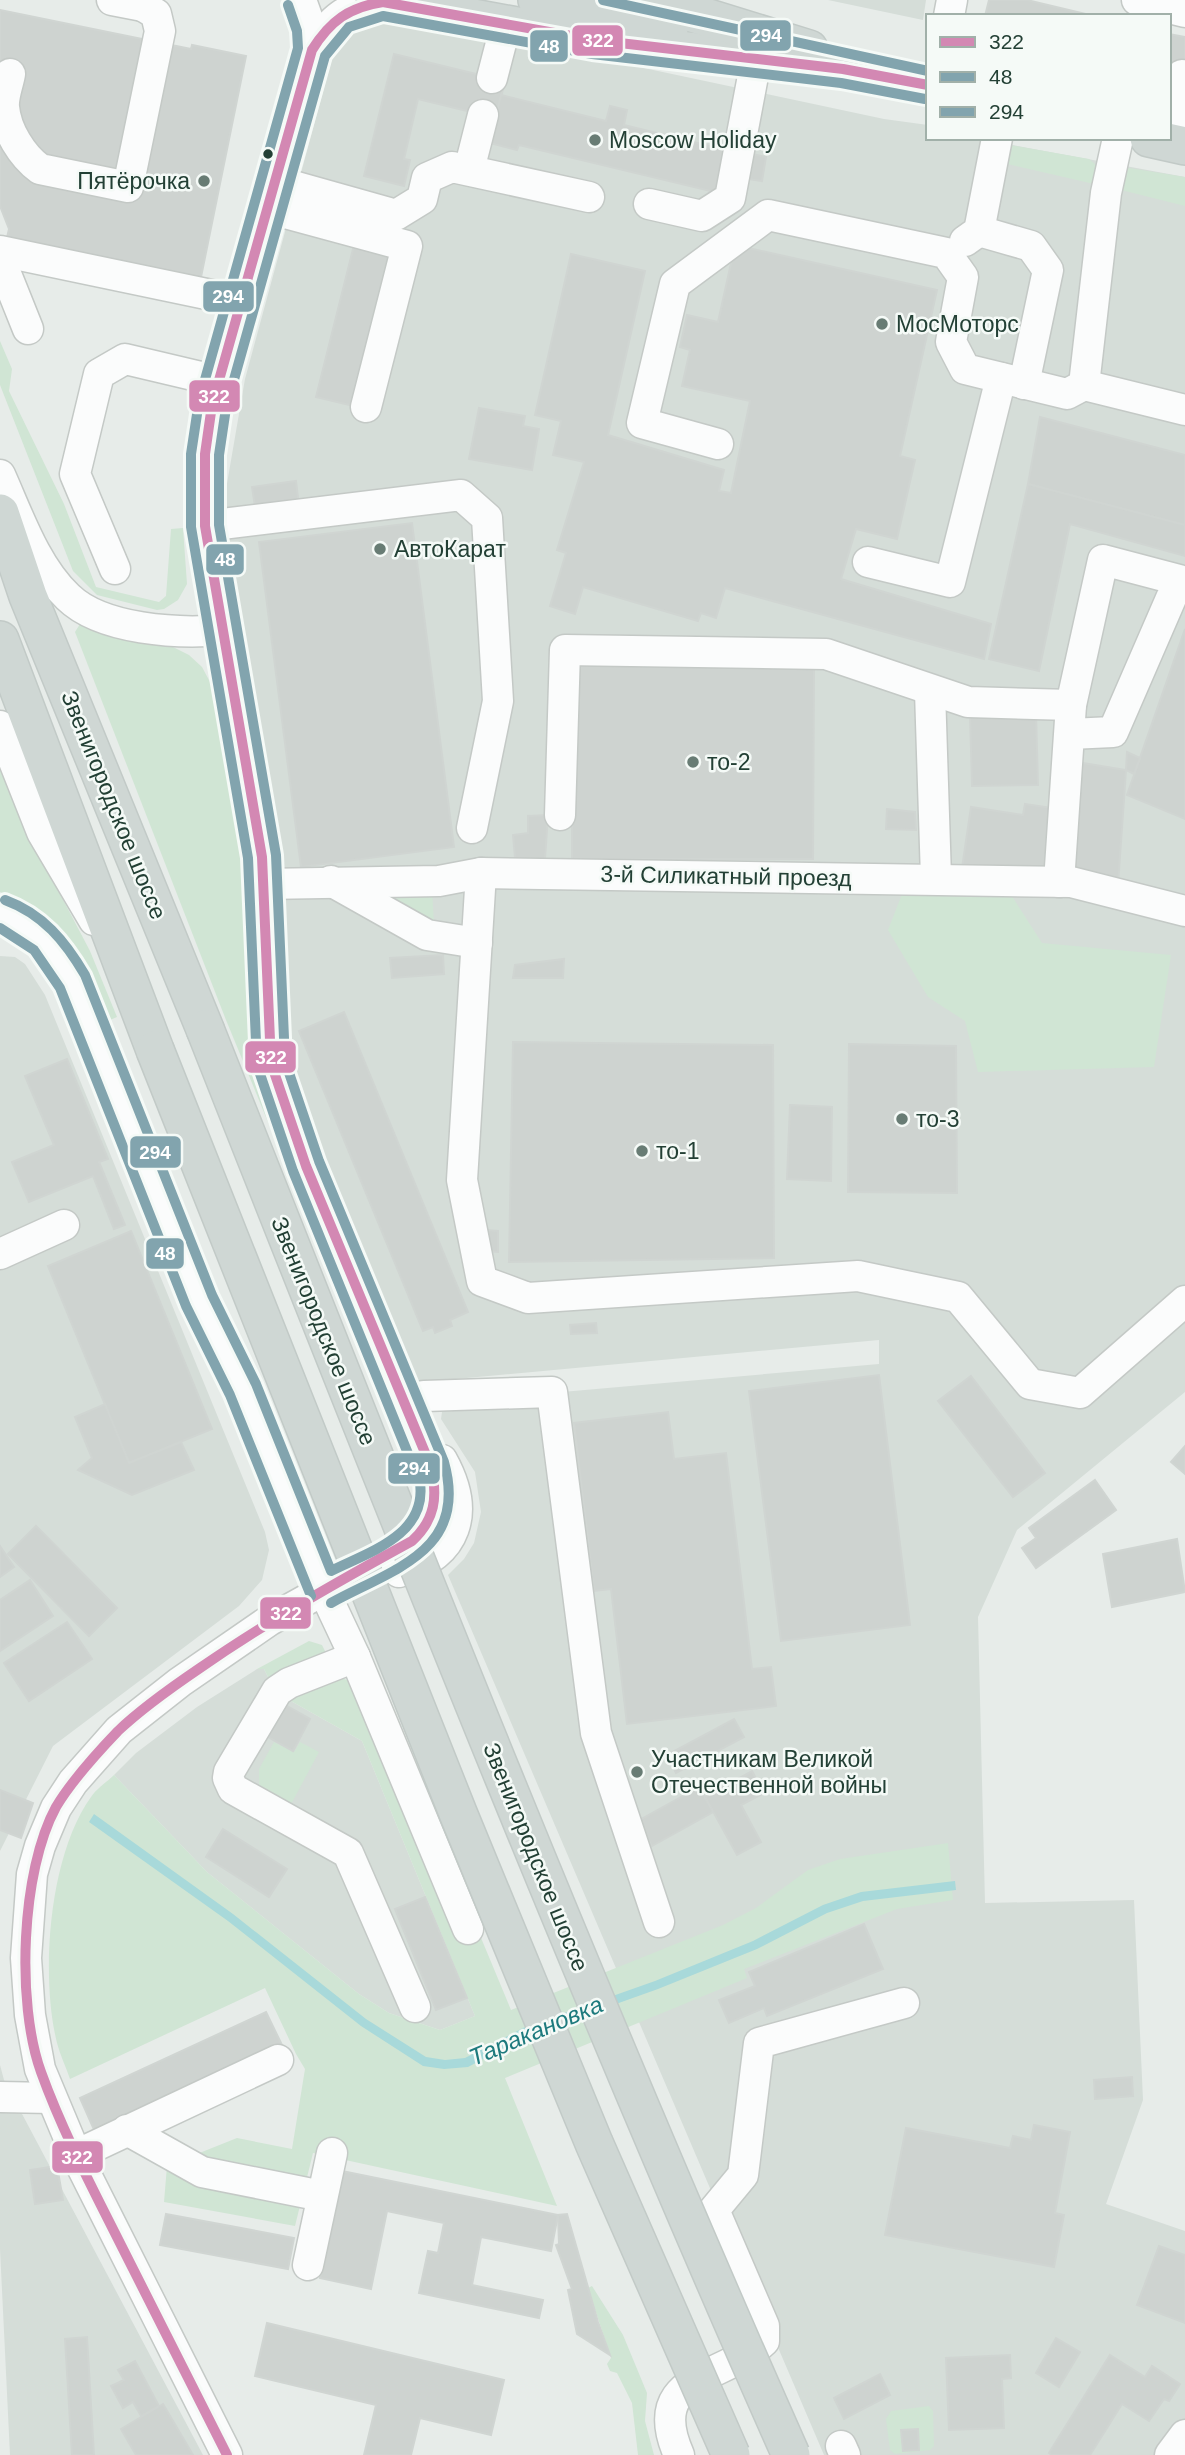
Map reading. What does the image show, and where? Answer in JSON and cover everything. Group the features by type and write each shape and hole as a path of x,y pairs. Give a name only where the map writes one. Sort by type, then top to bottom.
{"main road":[{"path":"537,0 844,69 926,85"},
{"path":"650,0 926,84"},
{"path":"379,1 594,40 844,69"},
{"name":"Звенигородское шоссе","path":"0,513 29,596 205,1029 509,1793 646,2122 791,2455"},
{"name":"Звенигородское шоссе","path":"0,640 155,1050 458,1813 594,2143 731,2455"}],"street":[{"path":"10,74 5,112 20,148 30,162 40,169 128,187 160,31 156,14 144,3 112,0"},
{"path":"301,0 311,28 312,50"},
{"path":"1137,0 1185,12"},
{"path":"227,2455 76,2155 51,2098 33,2035 26,1930 32,1874 56,1808 73,1782 119,1730 257,1629 324,1591 423,1563 440,1550 454,1530 458,1505 450,1475 404,1400 281,1099 267,1034 264,884 205,526 205,454 218,381 312,50 324,30 341,15 358,5 379,1"},
{"path":"492,78 506,24"},
{"path":"649,204 702,216 730,198 756,60"},
{"path":"1171,128 1182,75"},
{"path":"469,170 483,115"},
{"path":"946,253 979,231 997,140"},
{"path":"1084,385 1106,192 1118,140"},
{"path":"271,194 396,215 422,199 427,178 452,167 589,197"},
{"path":"271,194 407,246 366,407"},
{"path":"718,444 642,423 675,284 768,215 946,253 963,277 951,342 965,369 1066,394 1084,385 1185,410"},
{"path":"868,562 950,582 1048,270 1031,246 979,231"},
{"path":"0,251 133,274 240,301"},
{"path":"0,259 28,329"},
{"path":"116,569 75,474 99,374 125,359 218,381"},
{"path":"0,475 46,570 78,606 155,629 223,630"},
{"path":"205,526 461,495 487,518 498,702 472,828"},
{"path":"1059,882 1071,705 1103,560 1179,580 1113,732 1070,734"},
{"path":"559,815 565,650 826,654 968,702 1071,705"},
{"path":"930,691 936,878"},
{"name":"Звенигородское шоссе","path":"0,726 42,832 106,941 139,1009"},
{"path":"481,873 462,1180 482,1281 528,1298 858,1276 958,1297 1030,1384 1080,1393 1185,1301"},
{"name":"3-й Силикатный проезд","path":"264,884 439,881 481,873 936,878 1071,883 1185,911"},
{"path":"331,881 368,915 427,934 477,943"},
{"path":"2,914 33,929 47,943 73,982 192,1284 243,1389 295,1522 355,1657 468,1929"},
{"path":"0,1254 64,1225"},
{"path":"404,1400 424,1396 552,1392 596,1733 659,1922"},
{"path":"355,1657 289,1683 277,1691 228,1778 233,1789 348,1853 415,2007"},
{"path":"680,2455 671,2433 676,2395 691,2381 753,2352 764,2341 764,2326 714,2210 743,2175 759,2043 904,2003"},
{"path":"76,2155 278,2060"},
{"path":"0,2097 51,2098"},
{"path":"127,2130 202,2172 322,2196"},
{"path":"308,2265 332,2153"},
{"path":"1170,2455 1185,2435"}],"shaded area":[{"path":"828,0 926,0 923,20"},
{"path":"364,15 592,57 884,119 926,125 926,140 992,140 1185,177 1185,1392 1017,1530 978,1617 985,1903 1134,1900 1143,2100 1106,2204 1185,2231 1185,2455 824,2455 448,1575 464,1559 474,1543 481,1512 475,1472 441,1419 443,1405 450,1402 879,1364 879,1340 412,1383 298,1107 281,1059 248,693 227,543 224,501 245,379 342,30"},
{"path":"0,956 15,957 25,964 45,995 265,1532 269,1550 262,1580 239,1606 53,1746 0,1851"},
{"path":"257,1669 264,1669 272,1685 282,1696 362,1741 475,2016 440,2030 389,2013 359,1994 207,1872 114,1775 136,1753 197,1707"},
{"path":"0,2065 4,2080 203,2455 10,2455 0,2249"}],"green space":[{"path":"1010,145 1089,159 1097,166 1094,184 1003,163"},
{"path":"1129,168 1185,177 1185,206 1117,189 1124,170"},
{"path":"0,341 12,369 9,391 64,504 96,587 159,602 166,596 171,529 183,528 187,584 178,600 164,609 157,610 97,595 73,571 0,385"},
{"path":"80,624 173,647 189,655 202,667 219,699 249,859 295,1170 289,1173 226,1020 75,632"},
{"path":"0,748 48,871 90,951 117,1017 110,1020 91,975 72,942 44,916 0,892"},
{"path":"432,889 434,924 380,897"},
{"path":"904,889 1010,893 1042,943 1171,955 1154,1067 978,1072 965,1021 928,997 888,930"},
{"path":"309,1641 322,1645 327,1655 272,1685 264,1669 257,1669"},
{"path":"342,1678 352,1682 479,1933 511,2010 723,1925 756,1908 808,1870 840,1859 948,1843 953,1900 897,1909 744,1969 747,1978 505,2078 557,2206 313,2153 295,2226 164,2202 167,2166 237,2138 292,2149 305,2069 265,1988 70,2079 58,2048 52,2015 49,1951 52,1916 57,1882 77,1821 93,1794 114,1775 207,1872 359,1994 389,2013 440,2030 475,2016 362,1741 282,1696"},
{"path":"274,1742 294,1752 300,1742 319,1752 289,1808 259,1792 259,1769"},
{"path":"592,2286 623,2335 647,2393 645,2421 654,2455 638,2455 632,2403 617,2373 610,2371 607,2364 611,2358 588,2288"},
{"path":"929,2406 933,2411 934,2446 930,2450 895,2454 890,2450 886,2419 891,2411"}],"water":[{"name":"Таракановка","path":"94,1814 233,1914 366,2019 426,2057 445,2060 465,2058 525,2027 655,1981 753,1941 823,1905 861,1892 955,1881 956,1890 863,1901 827,1913 757,1949 658,1989 529,2035 468,2067 444,2069 423,2066 361,2026 228,1921 89,1822"}],"building":[{"path":"989,0 1027,0 1086,14 986,14"},
{"path":"0,10 191,49 192,45 246,56 200,282 6,242 9,229 0,206"},
{"path":"1171,34 1185,37 1185,76 1171,72"},
{"path":"394,54 505,81 496,118 418,99 404,159 410,160 404,186 364,176"},
{"path":"501,95 606,121 610,106 627,110 624,125 726,150 715,192 519,145 517,150 490,143"},
{"path":"752,154 766,157 762,181 748,179"},
{"path":"355,241 396,252 358,407 316,397"},
{"path":"735,245 937,290 900,456 915,460 897,539 856,529 841,579 991,624 984,659 725,588 716,618 701,613 698,621 583,587 575,614 550,606 566,553 557,550 584,462 553,455 561,421 535,415 571,254 645,271 608,435 724,470 719,491 731,493 750,401 682,386 690,350 680,347 687,315 718,322"},
{"path":"479,408 525,416 523,426 539,429 532,470 469,459"},
{"path":"1040,417 1185,455 1185,525 1028,484"},
{"path":"296,481 299,506 256,513 252,487"},
{"path":"1028,484 1185,525 1185,556 1070,524 1039,671 989,659"},
{"path":"412,523 454,847 301,867 259,542"},
{"path":"1185,629 1185,819 1127,795"},
{"name":"то-2","path":"572,665 814,666 813,859 572,859"},
{"path":"1036,713 1038,785 972,786 970,715"},
{"path":"1127,752 1140,758 1134,774 1126,770"},
{"path":"1083,763 1126,770 1118,885 1068,878"},
{"path":"1025,804 1059,809 1050,871 962,868 971,807 1023,815"},
{"path":"887,809 915,812 916,830 886,829"},
{"path":"548,815 545,859 515,858 513,835 528,833 528,816"},
{"path":"443,955 444,974 392,978 390,958"},
{"path":"564,959 563,978 513,978 515,965"},
{"path":"344,1012 468,1312 450,1320 452,1326 435,1333 433,1327 423,1331 299,1031"},
{"name":"то-1","path":"513,1042 773,1045 774,1258 509,1262"},
{"name":"то-3","path":"849,1044 956,1046 957,1193 848,1192"},
{"path":"67,1059 108,1159 99,1162 125,1225 114,1229 93,1176 29,1202 12,1162 54,1145 25,1076"},
{"path":"790,1105 832,1107 831,1181 787,1179"},
{"path":"487,1230 498,1231 498,1252 486,1251"},
{"path":"131,1231 212,1429 129,1463 48,1266"},
{"path":"596,1323 597,1333 571,1334 570,1325"},
{"path":"879,1375 910,1625 781,1641 749,1391"},
{"path":"971,1376 1045,1473 1013,1497 938,1401"},
{"path":"105,1404 129,1463 181,1442 194,1470 132,1495 78,1470 92,1458 75,1417"},
{"path":"668,1412 674,1459 726,1453 752,1669 771,1667 776,1706 627,1724 611,1589 594,1591 574,1423"},
{"path":"1185,1446 1185,1474 1171,1462"},
{"path":"1095,1480 1116,1510 1036,1568 1022,1548 1036,1538 1029,1528"},
{"path":"36,1526 117,1608 89,1636 8,1554"},
{"path":"1177,1539 1185,1592 1112,1607 1103,1554"},
{"path":"0,1546 14,1567 0,1577"},
{"path":"30,1580 53,1616 0,1651 0,1600"},
{"path":"67,1622 92,1659 29,1701 4,1663"},
{"path":"280,1702 310,1719 293,1751 263,1734"},
{"path":"734,1719 744,1737 676,1773 667,1755"},
{"path":"752,1771 764,1793 741,1805 761,1842 737,1855 705,1797"},
{"path":"699,1787 713,1812 652,1846 638,1821"},
{"path":"0,1790 33,1803 21,1838 0,1830"},
{"path":"223,1829 287,1869 269,1897 206,1857"},
{"path":"425,1897 467,1998 436,2010 395,1909"},
{"path":"864,1924 883,1969 767,2016 764,2008 729,2023 719,2000 755,1986 749,1972"},
{"path":"266,2012 282,2045 95,2132 80,2098"},
{"path":"1132,2077 1133,2096 1095,2099 1094,2080"},
{"path":"1034,2125 1070,2132 1055,2213 1064,2215 1054,2267 885,2235 906,2128 1010,2148 1013,2136 1031,2140"},
{"path":"57,2166 63,2200 35,2204 30,2170"},
{"path":"342,2171 558,2215 551,2251 481,2237 472,2285 543,2300 539,2318 419,2293 428,2251 438,2253 444,2223 387,2211 371,2289 320,2278"},
{"path":"166,2214 294,2238 288,2269 160,2245"},
{"path":"567,2214 610,2355 577,2334 568,2290 572,2289 556,2245 559,2244 558,2215"},
{"path":"1159,2246 1185,2255 1185,2323 1137,2305"},
{"path":"267,2323 504,2380 491,2435 420,2418 411,2455 364,2455 376,2405 255,2376"},
{"path":"87,2337 94,2455 72,2455 65,2339"},
{"path":"1056,2338 1080,2352 1059,2387 1036,2373"},
{"path":"1010,2355 1011,2378 1002,2379 1004,2428 949,2430 946,2358"},
{"path":"1110,2355 1145,2377 1152,2366 1180,2384 1169,2401 1164,2399 1149,2421 1122,2404 1090,2455 1052,2455 1049,2453"},
{"path":"135,2361 159,2406 141,2416 133,2402 123,2408 111,2386 124,2380 118,2370"},
{"path":"880,2374 890,2395 844,2419 834,2398"},
{"path":"163,2404 193,2455 136,2455 121,2429"},
{"path":"918,2429 919,2450 903,2451 901,2430"}],"transit line":[{"name":"294","path":"603,0 926,71"},
{"name":"322","path":"227,2455 90,2184 41,2072 28,2010 26,1938 35,1866 44,1834 62,1797 110,1740 147,1706 226,1651 304,1602 412,1541 426,1525 433,1507 431,1467 306,1166 271,1063 262,857 205,526 205,454 212,405 312,50 333,23 350,12 383,2 594,40 843,69 926,85"},
{"name":"294","path":"5,900 31,913 52,930 85,975 212,1295 256,1384 331,1571 378,1549 405,1529 414,1516 420,1501 420,1483 293,1171 257,1065 248,858 191,527 191,454 199,401 298,48 297,31 288,5"},
{"name":"48","path":"331,1603 401,1567 420,1553 436,1537 446,1517 449,1492 444,1462 319,1161 285,1061 276,855 219,525 219,455 226,408 325,56 349,27 383,16 592,54 841,83 925,99"},
{"name":"48","path":"0,928 34,950 60,988 186,1306 230,1395 311,1596"}],"place":[{"name":"Moscow Holiday","path":"595,140"},
{"name":"Пятёрочка","path":"204,181"},
{"name":"МосМоторс","path":"882,324"},
{"name":"АвтоКарат","path":"380,549"},
{"name":"то-2","path":"693,762"},
{"name":"то-3","path":"902,1119"},
{"name":"то-1","path":"642,1151"},
{"name":"Участникам Великой Отечественной войны","path":"637,1772"}]}
